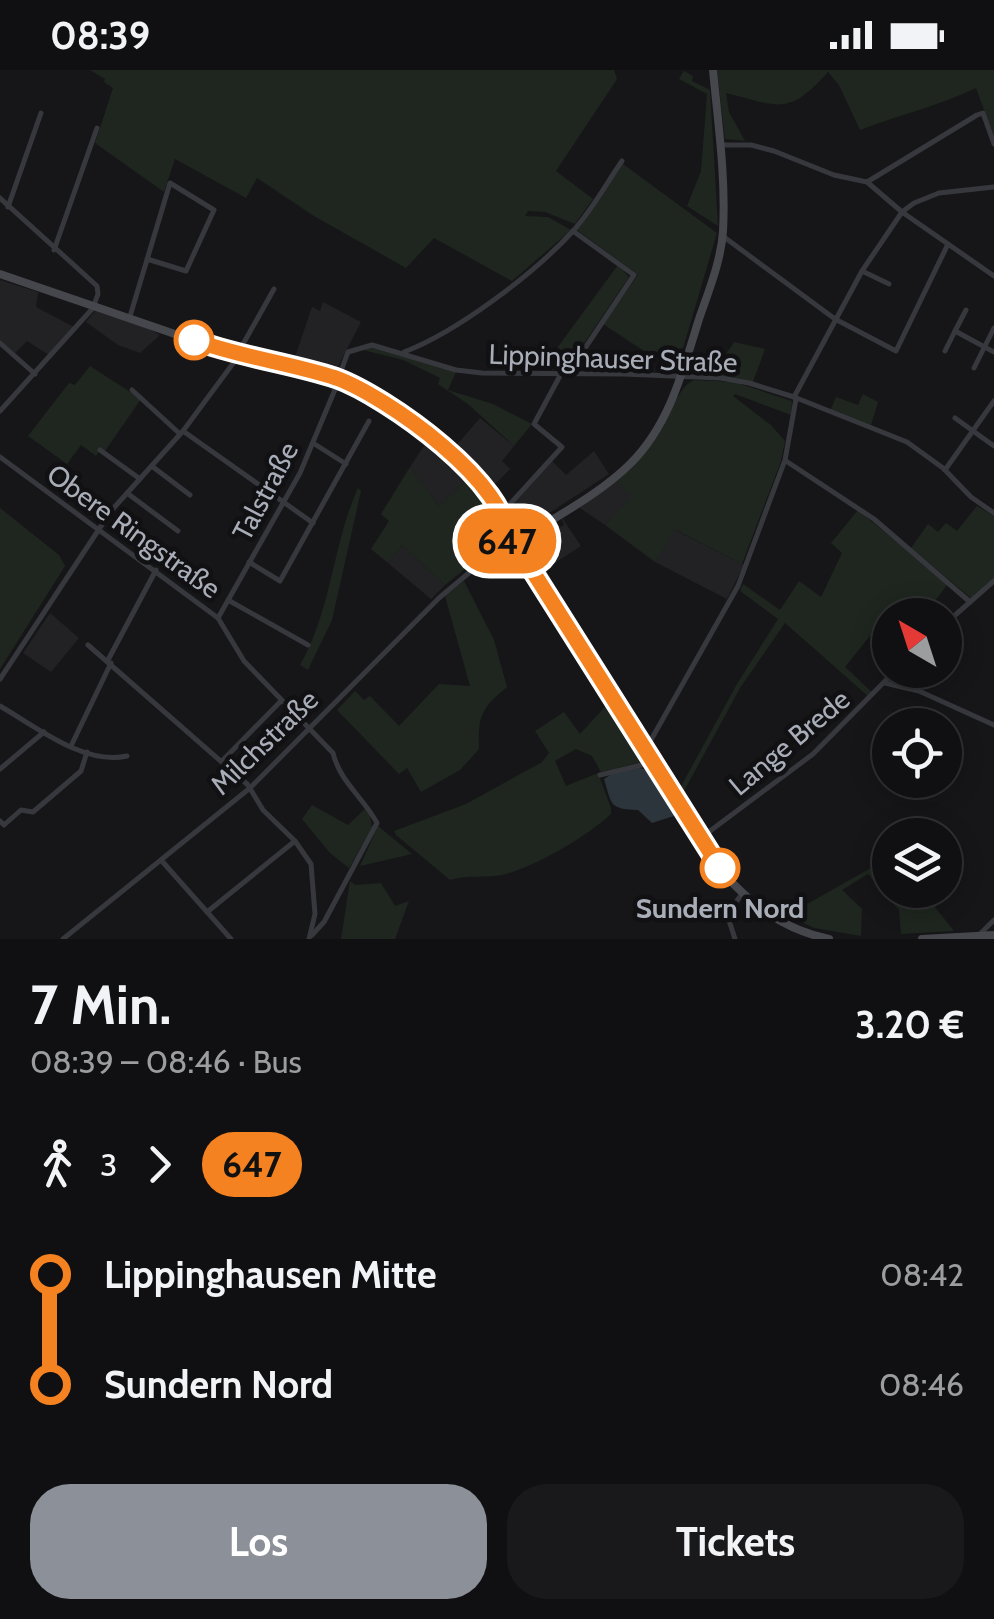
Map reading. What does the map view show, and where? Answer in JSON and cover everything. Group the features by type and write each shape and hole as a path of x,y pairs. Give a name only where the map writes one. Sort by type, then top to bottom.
{"main road":[{"path":"515,540 632,462 657,429 680,377 716,269 722,236 713,70"},
{"path":"0,274 207,345 339,379 385,405 455,454 480,483 720,868 742,894 782,923 829,939"},
{"path":"922,939 994,936"}],"street":[{"path":"8,207 42,113"},
{"path":"867,182 977,115 983,114 994,144"},
{"path":"54,250 97,128"},
{"path":"720,145 765,148 834,175 867,182 902,212 994,276"},
{"path":"402,354 479,312 574,230 622,161"},
{"path":"130,316 170,183 214,210 186,271 147,260"},
{"path":"646,748 738,586 785,460 795,398 862,271 902,212 914,203 939,193 994,187"},
{"path":"0,198 96,286 95,305 0,411"},
{"path":"500,515 562,447 534,424 565,372 634,275 574,230"},
{"path":"722,236 835,319 896,351 948,244"},
{"path":"862,271 889,284"},
{"path":"0,679 99,530 182,432 239,354 274,289"},
{"path":"945,351 966,310"},
{"path":"974,368 994,328"},
{"path":"955,331 994,352"},
{"path":"0,344 35,374"},
{"name":"Lippinghauser Straße","path":"339,379 346,355 358,347 372,345 456,370 482,373 565,372 736,380 900,438 945,470 971,497 994,513"},
{"path":"416,358 417,348"},
{"name":"Talstraße","path":"218,618 313,444 339,379"},
{"path":"132,390 182,432 314,523"},
{"path":"945,470 994,402"},
{"path":"955,418 994,446"},
{"path":"249,562 280,581 369,421"},
{"path":"313,444 346,464"},
{"path":"100,450 140,478"},
{"name":"Obere Ringstraße","path":"0,458 218,618 244,661 333,753 338,774 377,823 324,922 311,937"},
{"path":"785,460 874,520 970,602"},
{"path":"152,467 190,495"},
{"path":"127,493 178,530"},
{"name":"Milchstraße","path":"63,939 250,788 439,598 480,562 515,540"},
{"path":"71,746 156,570"},
{"path":"962,609 994,581"},
{"path":"228,600 308,645"},
{"path":"88,645 250,788 263,810 294,841 314,872 311,937"},
{"name":"Lange Brede","path":"702,838 813,754 879,688"},
{"path":"903,688 930,695 994,726"},
{"path":"222,762 281,700"},
{"path":"0,706 71,746 118,758 127,756"},
{"path":"0,769 45,731"},
{"path":"2,823 21,810 33,812 81,771 87,752"},
{"path":"600,776 654,762"},
{"path":"207,912 294,841"},
{"path":"161,860 231,939"},
{"path":"735,939 727,914 742,894"},
{"path":"978,936 994,920"}],"shaded area":[{"path":"90,70 614,70 617,79 556,171 593,199 575,224 545,212 528,211 525,216 548,217 571,230 512,281 434,238 406,268 314,216 257,178 246,198 175,159 164,192 95,143 113,88"},
{"path":"717,70 994,70 994,137 976,88 860,130 839,85 828,72 792,102 771,104 726,93 729,112 745,141 725,139"},
{"path":"684,71 693,76 692,81 710,90 718,226 687,206 701,171 707,94 679,79"},
{"path":"623,164 717,233 676,372 603,324 638,275 577,230"},
{"path":"618,265 629,277 566,370 541,370"},
{"path":"0,280 38,292 36,307 74,327 49,355 27,341 15,353 0,340"},
{"path":"323,302 361,322 335,372 293,363 312,307 320,311"},
{"path":"95,311 160,335 140,353 118,345 86,322"},
{"path":"734,342 765,349 753,382 712,376"},
{"path":"373,347 456,372 448,390 493,404 532,424 514,446 468,404 438,384 440,378 403,360 359,349"},
{"path":"90,366 141,399 105,451 101,449 96,456 81,445 67,464 28,436 69,383 75,385"},
{"path":"694,380 734,382 792,401 791,415 733,396 785,441 742,564 676,530 655,562 605,525 632,496 616,480 650,446 678,396"},
{"path":"863,394 878,402 871,425 830,411 836,397 858,405"},
{"path":"480,418 514,446 502,461 510,469 490,489 455,447"},
{"path":"428,440 469,478 439,506 410,467"},
{"path":"594,451 609,474 551,512 517,526 507,511 552,461 566,475"},
{"path":"410,467 439,506 469,478 498,523 501,540 445,585 402,545 388,563 371,549 389,521 381,514"},
{"path":"616,480 633,496 605,525 577,506"},
{"path":"358,488 361,491 332,620 308,670 300,665 319,622 342,532"},
{"path":"977,506 994,516 994,579 971,598 911,548 928,524 938,532 946,523 957,531"},
{"path":"0,508 59,555 65,566 0,669"},
{"path":"858,510 948,584 937,598 872,598 872,633 845,667 873,693 869,697 785,623 740,688 683,793 680,788 778,619 740,591 743,584 780,610 799,581 821,597 842,553 831,543"},
{"path":"561,516 581,546 544,570 530,544 553,522 558,528 564,525"},
{"path":"675,530 744,565 727,599 655,562"},
{"path":"402,545 445,585 431,599 388,563"},
{"path":"464,581 494,640 507,687 483,714 479,749 460,770 421,792 407,768 399,774 337,710 355,691 364,700 370,696 399,726 439,684 470,686 445,596"},
{"path":"50,613 79,638 51,672 23,653"},
{"path":"612,699 650,760 601,772 592,756 576,749 555,761 566,786 598,773 611,808 611,814 575,841 506,874 450,880 396,835 394,831 466,804 542,762 549,753 535,731 564,712 580,734"},
{"path":"639,768 653,771 680,814 652,823 638,810 613,804 604,779 615,772"},
{"path":"312,805 348,825 365,809 370,815 372,828 349,868 330,853 302,819"},
{"path":"378,826 412,854 360,866"},
{"path":"872,867 872,879 868,874 842,890 862,909 861,936 814,928 776,910 809,903"},
{"path":"350,881 355,885 381,883 395,906 409,901 395,939 341,939"},
{"path":"935,908 954,931 901,934 899,910"}],"bus line":[{"name":"647","path":"194,340 340,380 396,412 455,454 480,483 509,534 508,543 518,548 562,614 720,868"}],"place":[{"name":"Sundern Nord","path":"720,868"}]}
